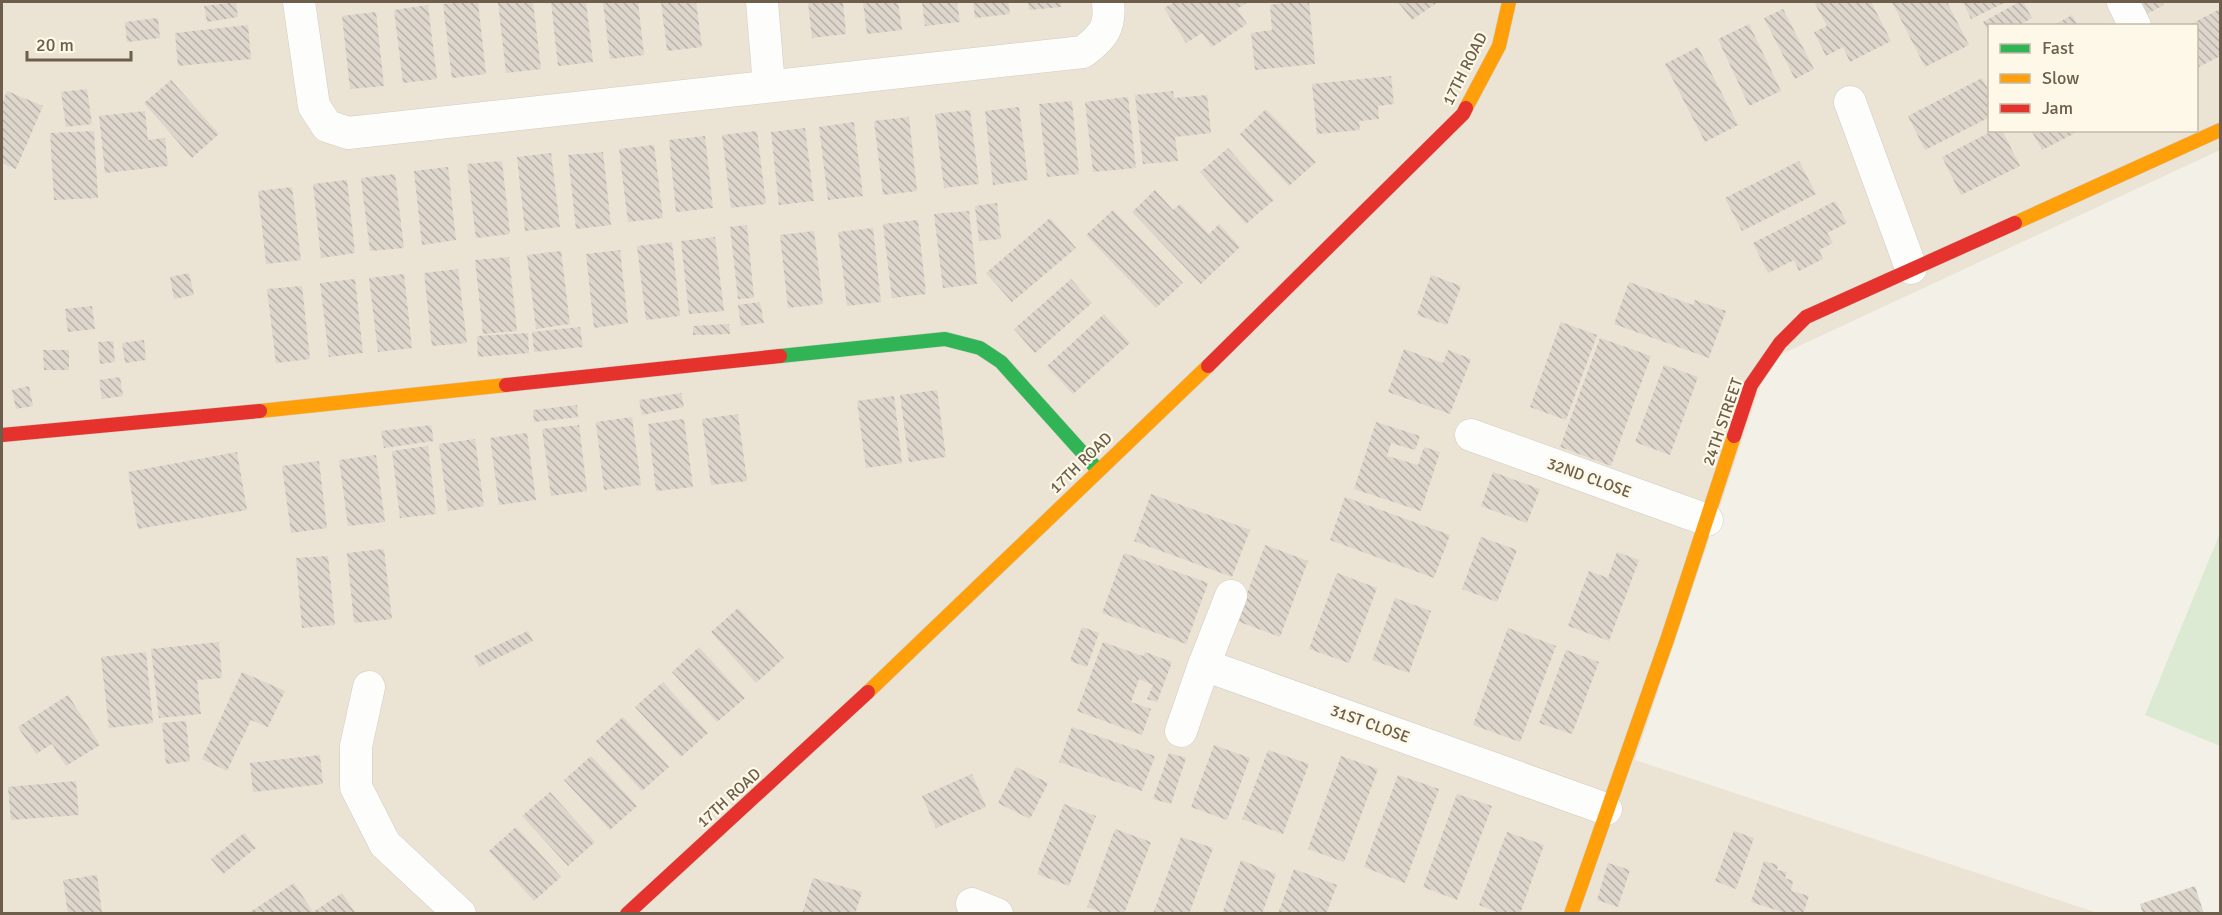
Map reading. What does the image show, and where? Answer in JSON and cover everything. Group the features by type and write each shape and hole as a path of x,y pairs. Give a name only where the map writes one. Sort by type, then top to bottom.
{"street":[{"path":"299,2 314,106 327,126 348,133 1083,52 1101,39 1110,16 1108,2"},
{"path":"762,2 769,86"},
{"name":"17TH ROAD","path":"627,914 862,698 1251,324 1463,114 1499,46 1509,2"},
{"path":"2123,2 2134,24"},
{"path":"1850,102 1911,268"},
{"name":"24TH STREET","path":"1570,914 1707,520 1750,385 1780,343 1806,317 2189,136 2220,130"},
{"path":"2,435 239,413 945,339 980,348 1001,362 1098,470"},
{"name":"32ND CLOSE","path":"1472,435 1707,520"},
{"path":"1181,731 1231,596"},
{"name":"31ST CLOSE","path":"1204,664 1606,809"},
{"path":"369,687 356,746 356,787 385,844 460,914"}],"shaded area":[{"path":"2,2 2220,2 2220,150 1769,360 1635,760 2098,913 2,914"}],"green space":[{"path":"2220,533 2220,746 2145,715"}],"building":[{"path":"236,2 238,17 207,22 204,6"},
{"path":"478,2 486,74 452,78 443,4"},
{"path":"498,2 533,2 541,69 506,73"},
{"path":"551,2 586,2 593,62 558,66"},
{"path":"603,2 638,2 644,55 610,59"},
{"path":"661,2 696,2 702,47 667,51"},
{"path":"808,2 843,2 846,34 812,38"},
{"path":"863,2 898,2 902,30 867,34"},
{"path":"922,2 957,2 960,22 925,26"},
{"path":"973,2 1008,2 1010,14 975,18"},
{"path":"1028,2 1061,2 1061,7 1029,10"},
{"path":"1175,2 1248,2 1237,9 1247,24 1212,47 1202,33 1186,43 1164,8"},
{"path":"1282,2 1309,2 1315,64 1255,70 1251,33 1272,30 1270,5"},
{"path":"1398,2 1438,2 1412,20"},
{"path":"1814,2 1871,2 1891,41 1850,62 1843,47 1826,56 1814,32 1827,26"},
{"path":"1892,2 1947,2 1969,45 1925,67"},
{"path":"1963,2 2006,2 1971,19"},
{"path":"2019,2 2023,2 2032,18 2022,24 1988,24 1988,30 1983,22"},
{"path":"2136,2 2162,2 2164,5 2143,16"},
{"path":"428,5 437,79 403,83 394,10"},
{"path":"1783,9 1814,69 1795,79 1764,18"},
{"path":"2220,9 2220,56 2198,67 2198,24 2191,24"},
{"path":"376,12 384,86 350,89 342,16"},
{"path":"2072,15 2077,24 2056,24"},
{"path":"158,18 160,38 127,42 125,22"},
{"path":"1749,24 1781,91 1749,106 1718,39"},
{"path":"248,25 251,59 178,66 175,33"},
{"path":"1698,47 1738,125 1705,142 1665,64"},
{"path":"1391,76 1394,104 1378,106 1379,119 1359,121 1360,130 1317,134 1312,84"},
{"path":"1982,78 1988,89 1988,118 1925,150 1908,116"},
{"path":"171,80 219,134 192,158 144,103"},
{"path":"87,89 92,124 66,127 61,92"},
{"path":"7,91 43,106 16,169 2,163 2,104"},
{"path":"1173,91 1174,98 1207,95 1211,133 1175,137 1178,161 1143,164 1135,95"},
{"path":"1128,97 1136,168 1093,172 1085,102"},
{"path":"1072,101 1079,174 1047,177 1039,104"},
{"path":"1019,107 1028,180 993,185 985,111"},
{"path":"1266,109 1316,162 1289,186 1240,134"},
{"path":"970,110 979,184 944,188 935,114"},
{"path":"145,111 148,140 165,138 168,166 105,173 99,116"},
{"path":"909,117 917,191 883,195 874,121"},
{"path":"854,122 863,196 828,200 819,127"},
{"path":"805,128 814,201 779,205 771,132"},
{"path":"94,131 98,198 54,200 50,133"},
{"path":"757,131 766,204 731,208 722,135"},
{"path":"1990,132 2003,132 2020,166 1961,195 1942,157"},
{"path":"2032,132 2077,132 2042,150"},
{"path":"705,136 713,208 676,212 669,140"},
{"path":"654,145 663,218 628,222 619,149"},
{"path":"1228,148 1274,200 1246,224 1200,172"},
{"path":"603,152 611,225 576,229 568,155"},
{"path":"551,153 560,227 525,231 517,157"},
{"path":"502,161 510,234 476,238 467,164"},
{"path":"1799,161 1816,194 1742,231 1725,198"},
{"path":"448,167 456,240 422,245 414,171"},
{"path":"395,174 404,248 370,251 361,178"},
{"path":"347,180 355,253 321,258 313,184"},
{"path":"292,187 301,260 266,264 258,191"},
{"path":"1155,190 1173,210 1180,204 1209,234 1219,224 1240,247 1201,284 1132,212"},
{"path":"1835,201 1847,223 1827,233 1833,243 1819,250 1823,259 1799,271 1794,260 1768,273 1753,243"},
{"path":"997,203 1001,239 979,241 975,206"},
{"path":"1113,210 1183,283 1156,308 1086,235"},
{"path":"969,211 977,284 943,288 934,214"},
{"path":"1050,218 1076,248 1012,302 986,273"},
{"path":"918,220 926,294 892,298 883,224"},
{"path":"747,225 754,298 738,299 730,227"},
{"path":"873,228 881,302 847,306 838,232"},
{"path":"814,231 823,304 788,308 780,235"},
{"path":"715,237 724,311 689,314 681,241"},
{"path":"672,242 680,316 646,320 637,246"},
{"path":"620,250 628,323 594,328 586,254"},
{"path":"561,251 570,324 536,329 527,255"},
{"path":"509,257 517,331 483,334 475,260"},
{"path":"458,269 467,343 432,346 424,273"},
{"path":"189,273 194,295 174,299 170,277"},
{"path":"404,274 412,348 378,352 369,278"},
{"path":"1431,275 1461,286 1447,325 1417,315"},
{"path":"355,279 363,353 329,357 320,283"},
{"path":"1071,279 1092,303 1035,353 1014,329"},
{"path":"1629,282 1693,305 1695,300 1726,311 1709,358 1614,324"},
{"path":"302,286 310,359 276,363 267,289"},
{"path":"760,302 764,323 741,326 738,305"},
{"path":"92,306 95,329 68,332 65,309"},
{"path":"1104,314 1130,343 1073,394 1047,366"},
{"path":"1561,322 1597,335 1566,420 1530,407"},
{"path":"729,324 730,334 693,335 693,326"},
{"path":"580,327 583,347 534,352 532,332"},
{"path":"528,333 529,353 478,357 477,336"},
{"path":"1600,338 1651,356 1611,466 1560,447"},
{"path":"144,340 146,360 125,363 122,343"},
{"path":"113,341 115,362 100,364 98,342"},
{"path":"1404,349 1443,363 1448,350 1471,359 1450,414 1388,392"},
{"path":"43,350 69,350 69,370 44,370"},
{"path":"1664,365 1698,377 1670,455 1635,442"},
{"path":"120,377 123,396 102,399 99,380"},
{"path":"29,386 33,406 16,409 12,390"},
{"path":"937,390 946,457 909,462 900,395"},
{"path":"681,393 684,407 642,415 639,400"},
{"path":"894,396 902,463 866,468 857,401"},
{"path":"577,405 578,417 534,422 533,410"},
{"path":"738,414 747,481 711,485 702,419"},
{"path":"632,417 641,485 604,490 596,422"},
{"path":"684,419 693,487 656,491 648,424"},
{"path":"1376,422 1420,436 1415,450 1391,443 1387,456 1418,465 1424,447 1440,452 1421,511 1354,489"},
{"path":"431,425 434,441 384,448 381,431"},
{"path":"579,425 587,491 551,496 542,429"},
{"path":"527,433 536,500 499,505 490,438"},
{"path":"475,439 484,506 448,511 439,444"},
{"path":"428,446 436,514 400,518 392,451"},
{"path":"237,452 247,510 138,529 128,472"},
{"path":"376,455 385,522 348,526 339,460"},
{"path":"319,461 327,528 291,533 282,466"},
{"path":"1493,472 1540,489 1527,523 1481,506"},
{"path":"1151,494 1250,530 1232,577 1134,541"},
{"path":"1345,497 1450,535 1434,578 1330,540"},
{"path":"1481,537 1517,550 1497,602 1462,589"},
{"path":"1265,545 1308,561 1280,637 1237,621"},
{"path":"384,549 392,619 354,623 347,553"},
{"path":"1617,552 1639,560 1609,641 1568,626 1589,571 1608,578"},
{"path":"1124,553 1208,583 1186,644 1102,613"},
{"path":"328,556 335,625 302,628 296,558"},
{"path":"1337,573 1377,588 1349,663 1309,649"},
{"path":"1395,598 1431,611 1409,673 1372,660"},
{"path":"738,608 784,658 756,683 711,632"},
{"path":"1082,627 1099,633 1087,667 1070,661"},
{"path":"1508,628 1556,646 1520,742 1473,725"},
{"path":"528,631 533,641 479,667 474,656"},
{"path":"219,642 222,678 197,680 201,714 159,718 151,649"},
{"path":"1103,642 1143,656 1145,652 1172,662 1157,702 1147,699 1153,685 1139,679 1131,702 1151,709 1142,735 1077,711"},
{"path":"699,647 745,698 717,722 672,672"},
{"path":"1566,650 1599,662 1572,734 1539,723"},
{"path":"146,652 153,723 109,728 101,657"},
{"path":"242,672 285,691 268,727 251,720 227,771 202,759"},
{"path":"663,682 708,733 681,757 635,707"},
{"path":"68,695 100,745 66,766 52,744 36,754 18,727"},
{"path":"623,717 669,767 642,791 596,741"},
{"path":"186,721 190,761 166,764 162,723"},
{"path":"1072,727 1155,756 1142,791 1059,762"},
{"path":"1214,745 1250,758 1227,820 1191,807"},
{"path":"1268,750 1309,764 1283,834 1242,819"},
{"path":"1169,753 1186,758 1171,804 1153,799"},
{"path":"320,755 323,784 253,792 250,763"},
{"path":"591,756 637,806 610,830 564,780"},
{"path":"1341,756 1378,769 1344,862 1308,849"},
{"path":"1016,767 1048,783 1030,819 998,803"},
{"path":"972,774 986,807 936,828 922,796"},
{"path":"1398,775 1439,789 1405,883 1364,867"},
{"path":"76,781 79,815 11,820 8,787"},
{"path":"550,792 595,842 568,866 522,816"},
{"path":"1457,794 1492,806 1457,900 1423,887"},
{"path":"1064,804 1096,816 1069,886 1037,874"},
{"path":"516,827 561,877 534,901 489,851"},
{"path":"1115,829 1151,842 1124,914 1106,914 1087,907"},
{"path":"1734,831 1754,838 1736,889 1715,881"},
{"path":"1507,832 1544,845 1520,914 1502,914 1479,905"},
{"path":"244,833 256,848 223,874 211,859"},
{"path":"1181,837 1213,848 1189,914 1153,914"},
{"path":"1241,860 1276,874 1262,914 1222,914"},
{"path":"1764,861 1778,865 1777,870 1787,872 1785,878 1793,881 1791,891 1809,896 1803,914 1789,914 1751,902"},
{"path":"1608,863 1630,870 1618,907 1597,900"},
{"path":"1294,869 1337,885 1326,914 1278,914"},
{"path":"97,875 102,913 68,914 63,880"},
{"path":"813,878 862,892 855,914 802,914"},
{"path":"294,883 313,912 342,893 356,914 247,914"},
{"path":"2195,886 2204,914 2143,914 2140,904"}],"traffic: fast":[{"path":"780,356 945,339 980,348 1001,362 1098,470"}],"traffic: slow":[{"path":"1466,108 1499,46 1509,2"},
{"path":"2015,223 2220,130"},
{"path":"868,692 1208,366"},
{"path":"260,411 506,385"},
{"path":"1571,914 1668,637 1734,436"}],"traffic: jam":[{"path":"1208,366 1463,114 1466,108"},
{"path":"1734,436 1751,385 1780,343 1806,317 2015,223"},
{"path":"506,385 780,356"},
{"path":"2,435 260,411"},
{"path":"627,914 868,692"}]}
